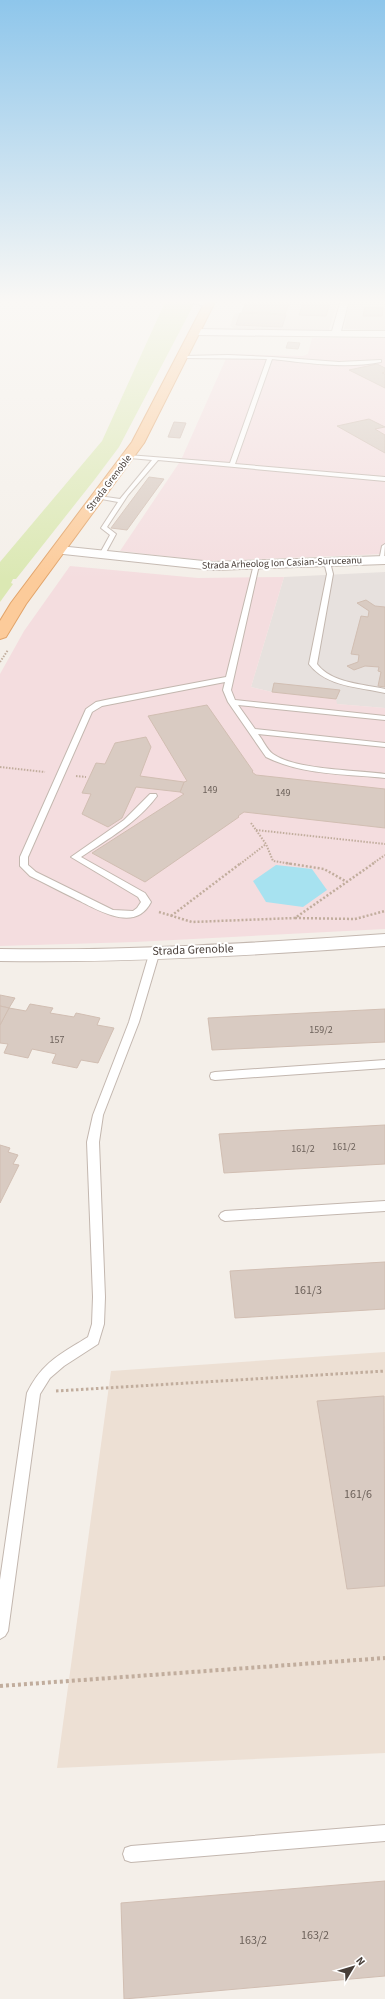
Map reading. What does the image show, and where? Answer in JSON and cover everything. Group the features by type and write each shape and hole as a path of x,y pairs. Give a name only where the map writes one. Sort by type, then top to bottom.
{"main road":[{"name":"Strada Grenoble","path":"0,634 19,603 130,456 164,393"}],"street":[{"name":"Strada Arheolog Ion Casian-Suruceanu","path":"59,550 199,566 383,560"},
{"name":"Strada Grenoble","path":"0,955 65,956 155,951 284,947 385,940"}],"lane":[{"path":"232,465 257,393"},
{"path":"130,456 385,479"},
{"path":"102,555 113,534 104,528 122,501 157,458"},
{"path":"99,498 122,501"},
{"path":"383,560 385,546"},
{"path":"326,562 330,574 313,664 314,667 320,673 332,678 385,691"},
{"path":"256,565 227,690 232,702 269,755 284,764 385,776"},
{"path":"153,796 132,818 75,857 142,895 146,902 144,908 136,913 125,915 111,913 33,874 24,866 24,857 89,711 110,701 230,680"},
{"path":"232,702 385,718"},
{"path":"252,731 385,745"},
{"path":"0,1631 34,1393 45,1374 58,1362 94,1340 97,1329 99,1297 93,1142 98,1115 117,1062 134,1022 155,951"},
{"path":"215,1076 385,1064"},
{"path":"225,1216 385,1206"},
{"path":"131,1854 385,1833"}],"path":[{"path":"0,662 11,644"},
{"path":"0,767 61,774"},
{"path":"251,823 266,844 273,861 324,869 347,882"},
{"path":"256,830 385,844"},
{"path":"171,916 266,844"},
{"path":"295,918 385,855"},
{"path":"144,908 192,922 295,918 355,919 385,911"},
{"path":"34,1393 385,1371"},
{"path":"0,1686 385,1658"}],"shaded area":[{"path":"211,393 385,393 385,554 209,561 120,551 181,460"},
{"path":"70,566 198,578 284,577 251,687 272,692 336,699 337,704 385,708 385,929 135,942 0,946 0,674 24,631"},
{"path":"385,572 385,708 336,704 336,699 272,692 251,687 284,577"},
{"path":"385,1352 385,1753 57,1768 111,1371"}],"green space":[{"path":"124,393 147,393 119,447 16,579 13,579 11,583 13,584 0,602 0,562 102,441"}],"water":[{"path":"276,865 312,869 327,890 303,907 266,902 253,881"}],"building":[{"path":"369,419 385,427 375,429 385,435 385,453 337,426"},
{"path":"174,422 186,423 180,438 168,437"},
{"path":"149,477 164,479 127,530 111,528"},
{"path":"366,600 375,606 385,607 385,687 378,686 381,672 378,671 379,667 365,666 354,670 347,666 358,662 359,655 351,654 361,616 368,617 369,611 357,603"},
{"path":"274,683 340,690 336,699 272,692"},
{"path":"207,705 253,771 252,772 256,775 385,789 385,828 244,812 145,882 92,853 184,794 180,792 184,782 187,781 148,716"},
{"path":"146,737 151,747 140,776 184,782 180,792 136,787 122,818 108,827 82,814 91,794 82,793 96,763 105,764 115,743"},
{"path":"0,995 15,998 9,1008 0,1006"},
{"path":"30,1004 53,1008 50,1013 74,1017 76,1013 100,1018 97,1025 114,1028 98,1063 81,1060 77,1068 52,1063 56,1054 32,1049 28,1058 4,1053 8,1044 0,1043 0,1025 9,1008 26,1011"},
{"path":"0,1006 9,1008 0,1025"},
{"path":"385,1009 385,1042 212,1050 208,1018"},
{"path":"385,1125 385,1164 224,1173 219,1134"},
{"path":"0,1145 10,1148 8,1152 18,1155 13,1164 19,1165 0,1203"},
{"path":"385,1262 385,1309 235,1318 230,1271"},
{"path":"384,1396 385,1586 347,1589 317,1401"},
{"path":"385,1881 385,1976 124,1999 121,1903"}]}
